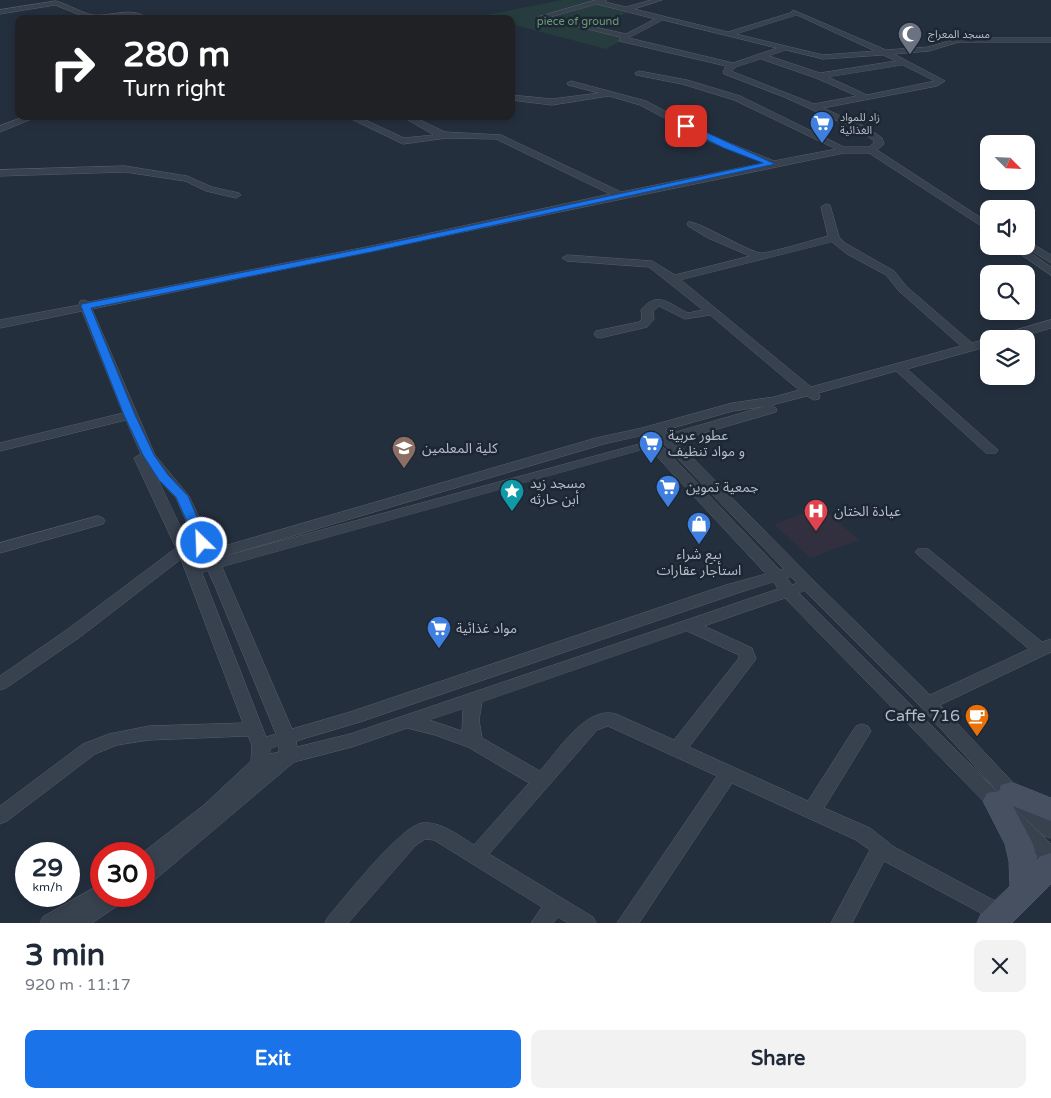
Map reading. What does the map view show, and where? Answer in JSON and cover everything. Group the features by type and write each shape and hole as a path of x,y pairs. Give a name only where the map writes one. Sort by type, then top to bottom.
{"main road":[{"path":"1004,797 1051,810"},
{"path":"1004,797 1023,861 1025,890"},
{"path":"996,918 1051,865"}],"street":[{"path":"604,0 542,17 625,36 662,18"},
{"path":"624,10 659,0"},
{"path":"596,2 823,58 929,49 964,40 1051,40"},
{"path":"0,12 56,3 87,15"},
{"path":"730,34 795,12 904,62 941,82 813,106"},
{"path":"625,36 622,39 733,65"},
{"path":"786,48 733,65 728,68 727,72 813,106 877,138 875,147"},
{"path":"761,56 819,76 865,97"},
{"path":"819,76 904,62"},
{"path":"639,73 684,82 737,98 840,147"},
{"path":"571,83 643,103 718,142 769,162 875,147 980,212"},
{"path":"515,97 552,102 612,94"},
{"path":"0,129 24,120"},
{"path":"358,120 403,141 486,134 498,137 617,194"},
{"path":"413,120 449,136"},
{"path":"0,320 81,305 840,147 871,143 980,222"},
{"path":"0,173 132,170 187,179 209,189 236,195"},
{"path":"826,207 834,238 842,246 884,270 901,283 903,289 970,347"},
{"path":"692,224 712,236 758,256"},
{"path":"673,279 834,238"},
{"path":"1035,249 1051,260"},
{"path":"1027,255 1051,272"},
{"path":"567,258 652,264 673,279 813,394"},
{"path":"600,334 643,325 648,319 647,310 655,304 668,304 683,315 688,316 712,311"},
{"path":"0,324 81,305"},
{"path":"81,305 188,560 258,737 260,764"},
{"path":"1031,330 1051,324"},
{"path":"1035,336 1051,331"},
{"path":"813,394 980,344"},
{"path":"0,684 74,633 188,560 210,560 655,436 732,408 813,394 980,350"},
{"path":"902,371 991,450"},
{"path":"0,447 126,416"},
{"path":"126,416 155,466 182,496 287,738 289,757"},
{"path":"655,436 928,703 1051,857"},
{"path":"655,436 778,577 788,591 1004,797 1051,830"},
{"path":"0,548 98,522"},
{"path":"923,552 1046,648 928,703"},
{"path":"0,816 89,749 116,739 149,733 287,738 794,571"},
{"path":"155,854 211,810 260,764 352,740 808,585"},
{"path":"677,749 748,658 746,652 688,625"},
{"path":"474,742 469,727 470,711 475,698"},
{"path":"476,856 591,725 598,720 616,721 870,838 880,848 996,918"},
{"path":"404,721 438,729 474,742 542,781"},
{"path":"812,810 862,731"},
{"path":"155,868 289,757"},
{"path":"628,923 729,772"},
{"path":"335,923 408,840 422,831 438,833 586,923"},
{"path":"841,923 880,848"},
{"path":"50,923 90,901"},
{"path":"541,923 555,905"},
{"path":"75,923 99,907"}],"shaded area":[{"name":"عيادة الختان","path":"821,507 859,540 810,558 774,524"}],"green space":[{"name":"piece of ground","path":"562,0 596,0 627,12 600,28 625,35 617,39 621,41 606,49 515,25 515,15 487,15"}],"place":[{"name":"مسجد المعراج","path":"910,55"},
{"name":"زاد للمواد الغذائية","path":"822,144"},
{"name":"عطور عربية و مواد تنظيف","path":"651,464"},
{"name":"كلية المعلمين","path":"404,469"},
{"name":"جمعية تموين","path":"668,508"},
{"name":"مسجد زيد أبن حارثه","path":"512,512"},
{"name":"عيادة الختان","path":"816,532"},
{"name":"بيع شراء استأجار عقارات","path":"699,545"},
{"name":"مواد غذائية","path":"439,649"},
{"name":"Caffe 716","path":"977,737"}],"route":[{"path":"202,543 182,496 164,477 148,455 86,306 371,249 771,164 727,146 686,126"}]}
